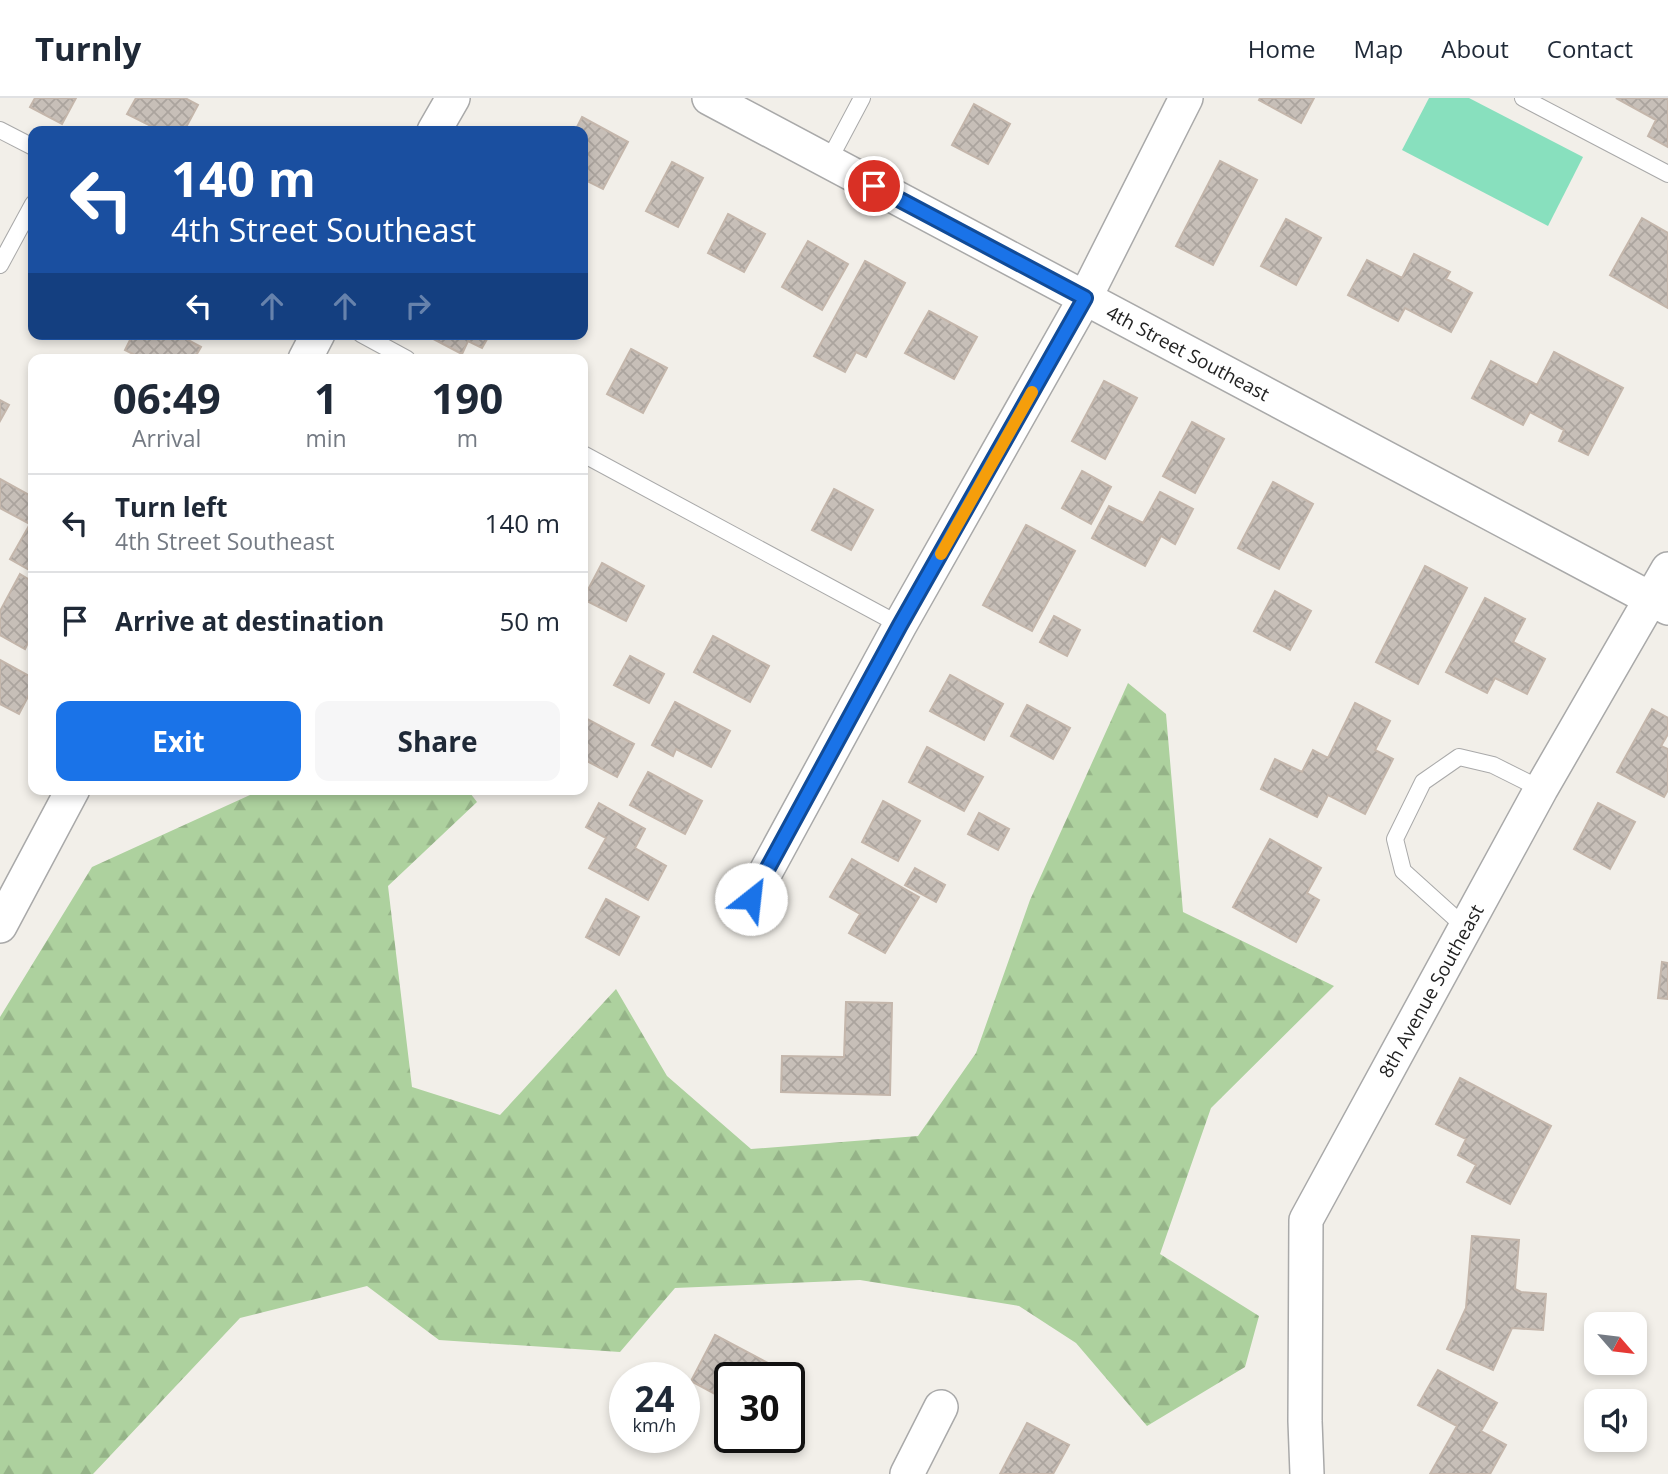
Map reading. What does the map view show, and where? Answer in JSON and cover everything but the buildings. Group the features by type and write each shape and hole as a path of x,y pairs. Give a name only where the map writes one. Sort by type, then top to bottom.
{"street":[{"path":"437,126 453,98"},
{"name":"4th Street Southeast","path":"709,98 1660,604"},
{"path":"751,899 900,625 1085,298 1186,98"},
{"name":"8th Avenue Southeast","path":"1306,1459 1306,1220 1541,789 1660,604 1668,569"},
{"path":"0,926 70,795"},
{"path":"907,1474 941,1407"}],"lane":[{"path":"828,162 862,98"},
{"path":"1523,98 1668,174"},
{"path":"0,130 28,144"},
{"path":"0,265 28,213"},
{"path":"372,340 398,354"},
{"path":"588,457 900,625"},
{"path":"1465,928 1403,871 1395,839 1423,782 1459,757 1493,765 1541,789"}],"green space":[{"path":"1429,98 1469,98 1583,157 1548,226 1402,150"},
{"path":"1128,683 1166,714 1183,912 1334,986 1211,1108 1160,1254 1259,1316 1245,1367 1147,1426 1076,1343 1019,1306 860,1280 675,1288 620,1352 439,1340 367,1286 240,1318 93,1474 0,1474 0,1017 92,867 250,795 472,795 477,802 388,886 412,1087 500,1115 616,989 667,1076 751,1149 918,1136 976,1053 1030,900"}],"slow traffic":[{"path":"941,554 1032,392"}],"route":[{"path":"751,899 900,625 1085,298 874,186"}]}
